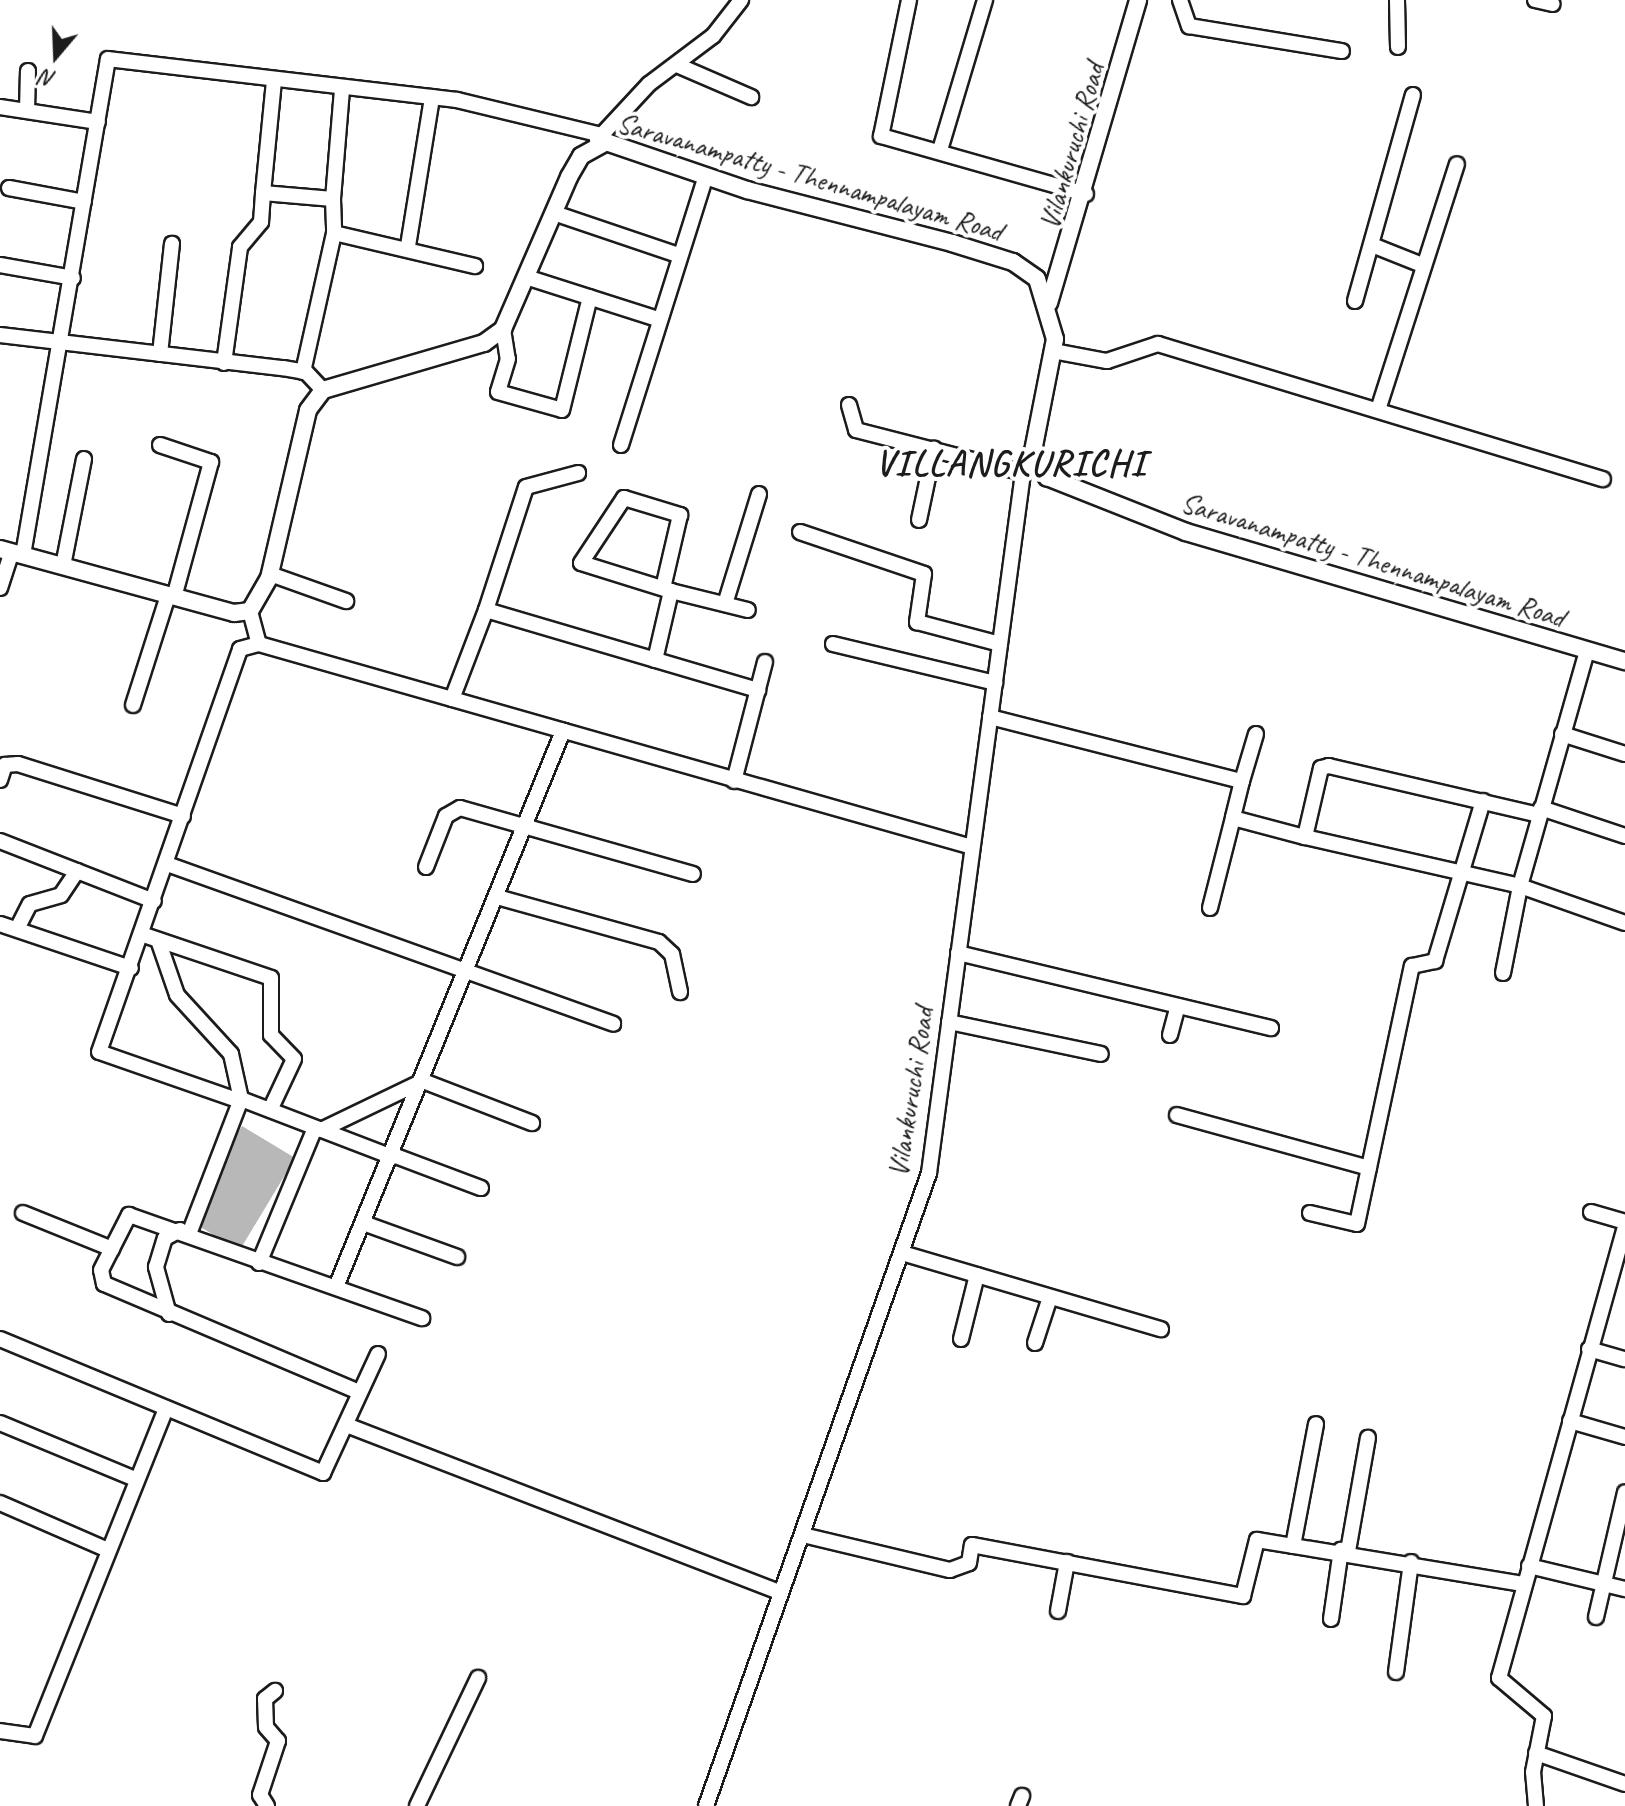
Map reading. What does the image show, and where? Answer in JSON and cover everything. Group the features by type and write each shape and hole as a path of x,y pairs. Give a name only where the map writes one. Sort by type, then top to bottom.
{"main road":[{"name":"Vilankuruchi Road","path":"1049,303 1086,194 1138,0"},
{"name":"Saravanampatty - Thennampalayam Road","path":"503,329 581,156 597,139 706,176 1013,262 1037,279 1049,303"},
{"path":"1033,451 1053,351 1049,303"},
{"path":"12,552 171,596 250,611 270,574 302,431 323,390 484,343 503,329"},
{"name":"Saravanampatty - Thennampalayam Road","path":"1033,451 1047,477 1186,532 1625,661"}],"street":[{"path":"0,588 12,552 63,341 108,59 342,89 432,97 537,114 597,139 741,0"},
{"path":"909,0 881,136 940,150 1086,194"},
{"path":"940,150 985,0"},
{"path":"1180,0 1189,26 1342,51"},
{"path":"1397,0 1398,47"},
{"path":"1535,0 1553,4"},
{"path":"677,65 751,97"},
{"path":"27,111 28,71"},
{"path":"224,363 240,247 261,222 274,80"},
{"path":"303,372 334,233 333,199 342,89"},
{"path":"1355,301 1413,95"},
{"path":"408,246 432,97"},
{"path":"0,107 98,122"},
{"path":"1378,410 1420,264 1457,164"},
{"path":"621,445 678,255 706,176"},
{"path":"9,188 84,202"},
{"path":"263,193 333,199"},
{"path":"554,213 678,255"},
{"path":"334,233 408,246 475,266"},
{"path":"160,354 172,244"},
{"path":"1372,245 1420,264"},
{"path":"0,265 73,278"},
{"path":"526,277 658,319"},
{"path":"503,329 508,359 498,392 562,410 590,297"},
{"path":"0,335 303,372 323,390"},
{"path":"1053,351 1107,361 1158,344 1603,479"},
{"path":"849,405 856,430 1023,473"},
{"path":"133,705 171,596 211,462 160,445"},
{"path":"919,520 934,449"},
{"name":"Vilankuruchi Road","path":"706,1806 779,1592 807,1536 929,1173 1023,473 1033,451"},
{"path":"63,566 84,459"},
{"path":"452,699 486,610 526,487 578,473"},
{"path":"725,604 759,494"},
{"path":"655,660 667,589 680,515 624,498 581,563 667,589 748,610"},
{"path":"800,532 924,574 917,622 1000,644"},
{"path":"270,574 346,601"},
{"path":"486,610 758,690"},
{"path":"250,611 259,644"},
{"path":"481,1188 270,1110 99,1052 131,968 151,938 154,901 240,649 259,644 972,847"},
{"path":"833,644 995,683"},
{"path":"1503,973 1520,886 1587,651"},
{"path":"734,781 765,662"},
{"path":"990,717 1242,781"},
{"path":"336,1287 366,1224 563,731"},
{"path":"1210,908 1256,734"},
{"path":"1562,734 1625,754"},
{"path":"0,780 5,765 18,764 183,816"},
{"path":"1305,837 1321,768 1329,766 1540,812 1625,836"},
{"path":"1310,1213 1357,1224 1412,966 1435,961 1483,801"},
{"path":"426,867 454,808 693,874"},
{"path":"1233,818 1520,886 1625,923"},
{"path":"0,841 154,901"},
{"path":"167,864 613,1024"},
{"path":"17,929 30,904 61,895 77,871"},
{"path":"497,897 659,942 672,954 680,992"},
{"path":"0,924 131,968"},
{"path":"151,938 177,995 231,1054 241,1100 184,1232 165,1238 156,1267 169,1314"},
{"path":"151,938 271,978 271,1035 294,1059 270,1110"},
{"path":"958,953 1271,1028"},
{"path":"1170,1035 1178,1006"},
{"path":"949,1022 1101,1054"},
{"path":"259,1263 318,1129 423,1081 532,1123"},
{"path":"1177,1115 1369,1168"},
{"path":"1536,1806 1536,1753 1544,1716 1499,1678 1625,1224 1591,1212"},
{"path":"23,1213 112,1249"},
{"path":"359,1392 104,1284 112,1249 135,1213 259,1263 422,1318"},
{"path":"366,1224 457,1257"},
{"path":"902,1253 1161,1329"},
{"path":"961,1339 977,1275"},
{"path":"1035,1343 1050,1297"},
{"path":"0,1339 323,1473 349,1426 359,1392 378,1354"},
{"path":"1589,1349 1625,1359"},
{"path":"0,1731 35,1736 133,1478 166,1408"},
{"path":"1570,1421 1625,1437"},
{"path":"0,1423 133,1478"},
{"path":"1293,1546 1316,1424"},
{"path":"349,1426 779,1592"},
{"path":"1331,1619 1368,1438"},
{"path":"1596,1617 1625,1492"},
{"path":"0,1503 106,1549"},
{"path":"807,1536 950,1570 969,1563 972,1545 1243,1596 1257,1540 1345,1551 1524,1584"},
{"path":"1058,1611 1067,1562"},
{"path":"1396,1672 1411,1562"},
{"path":"1529,1566 1625,1589"},
{"path":"417,1806 478,1678"},
{"path":"267,1806 260,1795 278,1741 266,1727 265,1699 275,1691"},
{"path":"1536,1753 1625,1784"}],"shaded area":[{"path":"242,1126 295,1158 240,1251 186,1219"}],"district":[{"name":"VILLANGKURICHI","path":"1011,464"}]}
